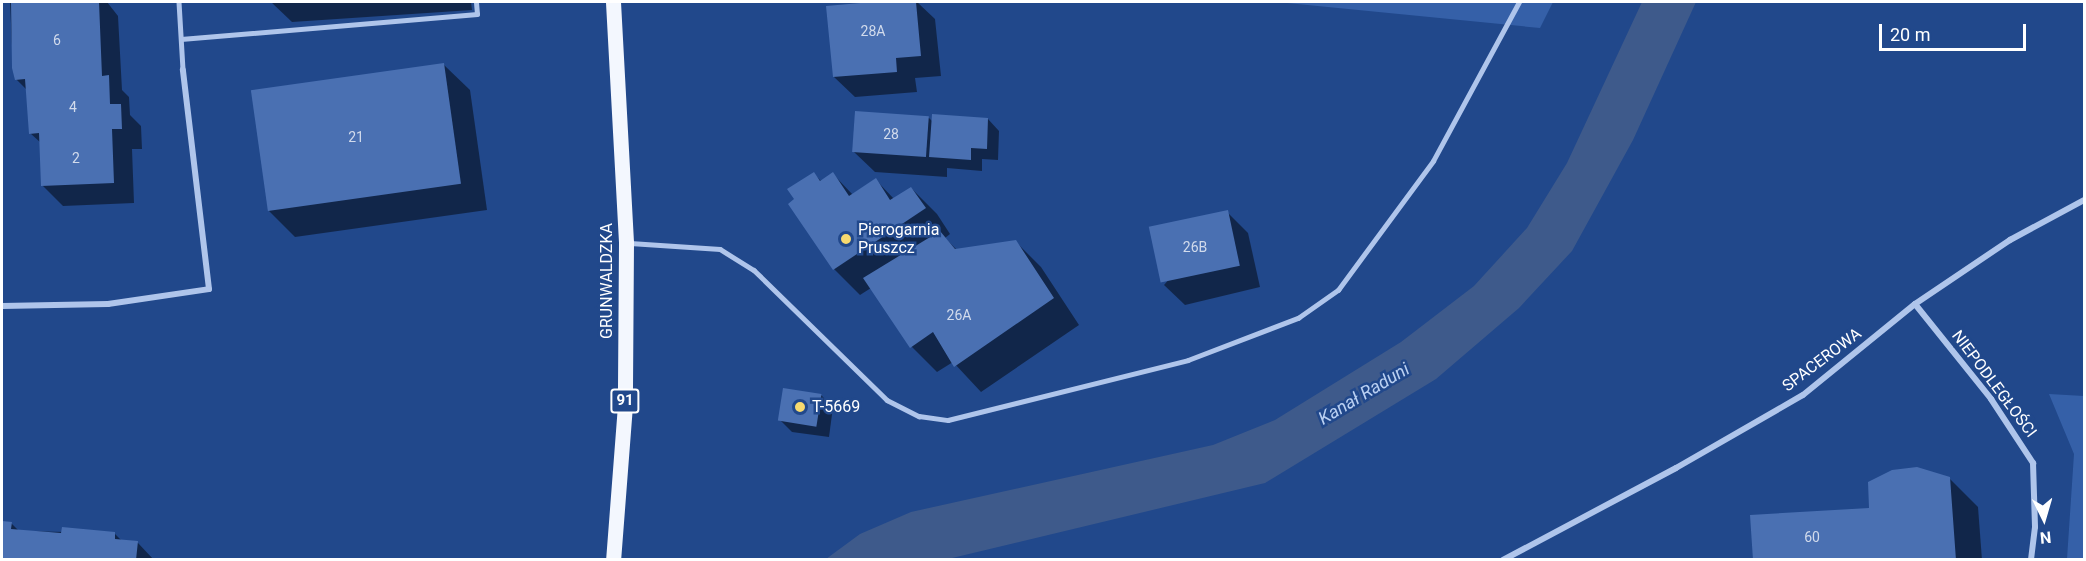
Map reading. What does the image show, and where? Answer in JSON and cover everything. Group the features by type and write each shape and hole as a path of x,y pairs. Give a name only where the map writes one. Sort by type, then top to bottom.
{"main road":[{"name":"GRUNWALDZKA","path":"613,2 626,243 625,405 613,560"}],"street":[{"path":"2,306 108,304 208,289 183,70"},
{"name":"SPACEROWA","path":"1503,560 1676,468 1803,395 1915,304 2010,240 2085,200"},
{"name":"NIEPODLEGŁOŚCI","path":"1915,304 1991,399 2033,463 2035,526 2031,560"}],"lane":[{"path":"180,2 183,70"},
{"path":"181,39 477,14 476,2"},
{"path":"626,243 720,249 754,270 887,400 919,416 948,420 1188,360 1298,318 1338,290 1433,160 1519,2"}],"shaded area":[{"path":"1277,2 1553,2 1540,28"},
{"path":"2049,394 2084,396 2084,559 2067,559 2074,454"}],"water":[{"name":"Kanał Raduni","path":"1642,2 1696,2 1633,140 1572,251 1519,308 1436,379 1265,483 948,559 826,559 860,534 911,512 1213,445 1275,420 1401,342 1474,286 1527,228 1567,163"}],"building":[{"path":"11,2 99,2 102,76 109,75 110,104 121,104 122,129 112,129 114,183 41,186 39,133 29,134 25,79 15,80 12,68"},
{"path":"872,2 916,2 921,56 896,58 897,72 833,77 826,6"},
{"path":"444,63 461,184 268,211 251,90"},
{"path":"855,111 929,116 926,157 852,152"},
{"path":"932,114 988,118 987,149 971,148 971,160 929,157"},
{"name":"Pierogarnia Pruszcz","path":"814,172 820,181 833,172 849,196 876,178 890,200 911,187 926,208 833,270 788,204 794,199 787,189"},
{"path":"1228,210 1240,266 1161,283 1149,227"},
{"path":"940,231 955,249 1016,240 1054,298 954,367 933,332 910,348 863,278"},
{"name":"T-5669","path":"783,388 822,394 816,427 778,421"},
{"path":"1917,467 1950,477 1956,560 1753,560 1750,515 1869,508 1868,482 1892,470"},
{"path":"2,521 12,522 11,529 61,533 62,527 115,532 115,539 138,541 136,560 2,560"}],"place":[{"name":"Pierogarnia Pruszcz","path":"846,239"},
{"name":"T-5669","path":"800,407"}]}
